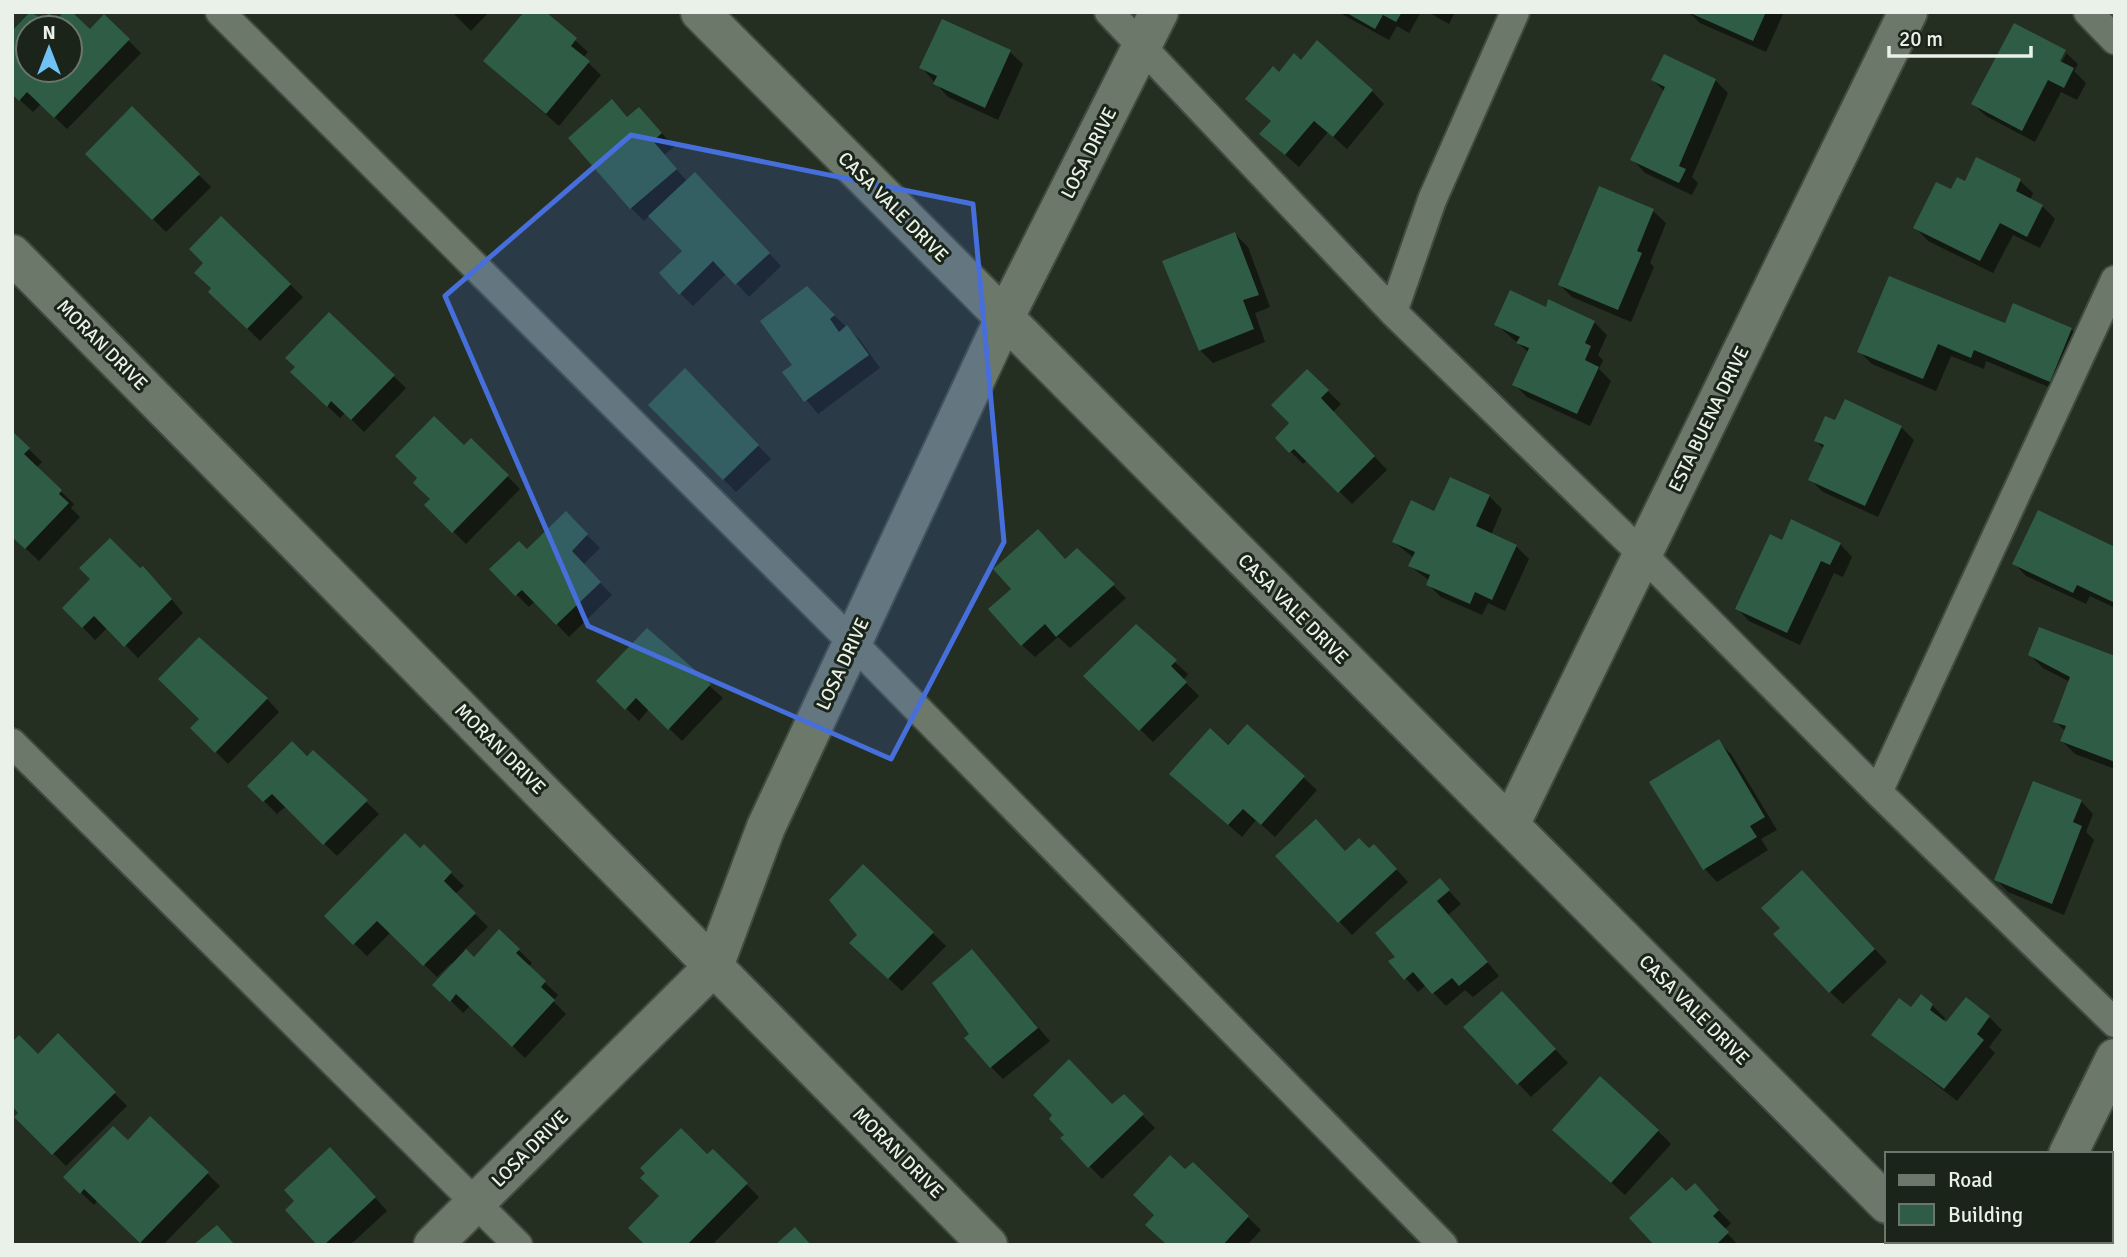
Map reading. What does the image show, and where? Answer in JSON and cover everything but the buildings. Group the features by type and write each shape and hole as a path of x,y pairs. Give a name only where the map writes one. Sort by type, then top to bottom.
{"street":[{"name":"CASA VALE DRIVE","path":"700,12 1885,1202"},
{"name":"ESTA BUENA DRIVE","path":"1510,825 1908,12"},
{"name":"LOSA DRIVE","path":"433,1245 714,966 766,827 1004,319 1151,29"},
{"name":"MORAN DRIVE","path":"12,254 988,1245"},
{"path":"2068,1152 2115,1058"}],"lane":[{"path":"220,12 853,643 1443,1245"},
{"path":"1109,12 1151,29 1394,312 2115,1023"},
{"path":"1394,312 1432,200 1515,12"},
{"path":"2088,12 2115,40"},
{"path":"1878,792 2115,280"},
{"path":"12,743 518,1245"}],"highlighted area":[{"path":"631,135 973,204 1004,542 891,759 588,626 445,296"}]}
